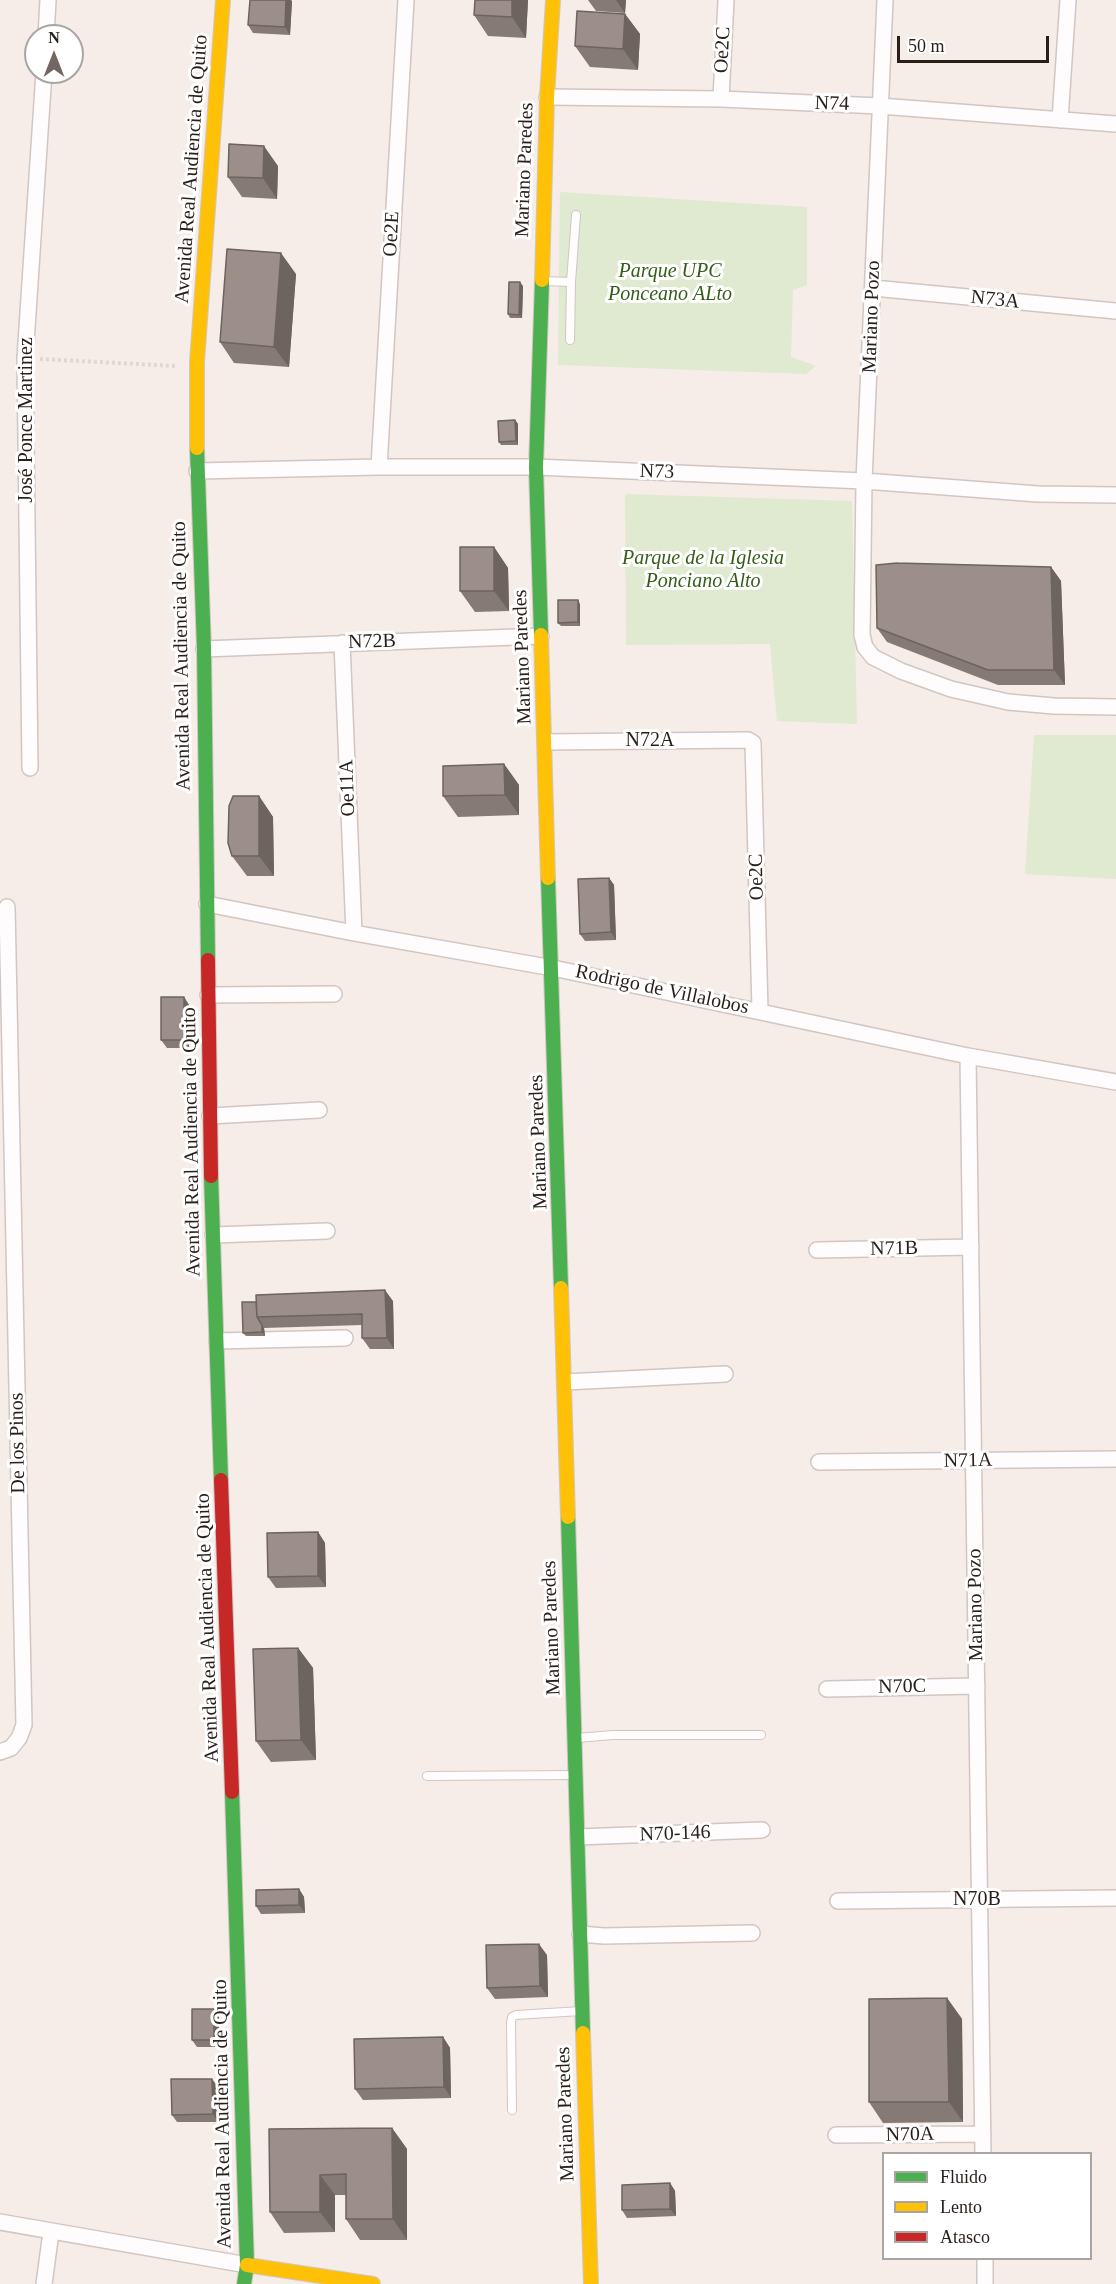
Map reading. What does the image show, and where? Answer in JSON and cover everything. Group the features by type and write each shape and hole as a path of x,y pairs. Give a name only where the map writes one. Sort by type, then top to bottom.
{"main road":[{"name":"Avenida Real Audiencia de Quito","path":"223,0 198,362 197,471 204,649 213,1235 243,2071 247,2265 244,2284"},
{"name":"Mariano Paredes","path":"553,0 547,97 536,467 576,1775 582,1837 580,1934 591,2284"},
{"path":"247,2265 282,2277 373,2284"}],"street":[{"path":"47,24 48,0"},
{"name":"Oe2E","path":"379,467 406,0"},
{"name":"Oe2C","path":"721,99 726,0"},
{"name":"Mariano Pozo","path":"885,0 864,481 862,635 865,647 873,657 901,671 951,689 1008,702 1054,706 1116,707"},
{"path":"1059,120 1068,0"},
{"name":"José Ponce Martinez","path":"30,768 26,358 43,84"},
{"name":"N74","path":"547,97 721,99 880,106 1116,124"},
{"name":"N73A","path":"873,288 1116,311"},
{"name":"N73","path":"197,471 379,467 536,467 864,481 1038,494 1116,495"},
{"name":"N72B","path":"204,649 541,636"},
{"name":"Oe11A","path":"342,643 354,933"},
{"name":"N72A","path":"546,742 748,740 753,743"},
{"name":"Oe2C","path":"753,743 760,1010"},
{"name":"Rodrigo de Villalobos","path":"207,904 553,968 760,1010 968,1056 1116,1082"},
{"name":"De los Pinos","path":"0,1752 11,1748 19,1738 24,1725 7,907"},
{"path":"208,995 334,994"},
{"name":"Mariano Pozo","path":"968,1056 983,2152"},
{"path":"210,1116 319,1110"},
{"path":"213,1235 327,1232"},
{"name":"N71B","path":"817,1250 971,1248"},
{"path":"217,1341 345,1338"},
{"path":"565,1382 725,1374"},
{"name":"N71A","path":"819,1462 1116,1459"},
{"name":"N70C","path":"827,1689 977,1686"},
{"name":"N70-146","path":"582,1837 762,1830"},
{"name":"N70B","path":"838,1900 1116,1898"},
{"path":"580,1934 604,1936 752,1933"},
{"name":"N70A","path":"836,2135 983,2134"},
{"path":"0,2222 247,2265"},
{"path":"44,2284 51,2232"},
{"path":"985,2260 985,2284"}],"lane":[{"path":"570,340 576,215"},
{"path":"542,281 571,282"},
{"path":"575,1738 613,1735 760,1735"},
{"path":"427,1776 576,1775"},
{"path":"512,2110 512,2017 583,2011"}],"path":[{"path":"26,358 173,366"}],"green space":[{"name":"Parque UPC Ponceano ALto","path":"560,192 807,207 807,285 793,290 791,357 816,366 806,374 558,365"},
{"name":"Parque de la Iglesia Ponciano Alto","path":"625,494 852,501 857,724 777,721 770,644 626,645"},
{"path":"1034,735 1116,735 1116,879 1025,874"}],"building":[{"path":"250,0 286,0 285,27 248,25"},
{"path":"475,0 512,0 512,17 474,15"},
{"path":"577,11 625,14 623,49 575,46"},
{"path":"229,144 264,146 263,178 228,177"},
{"path":"227,249 281,253 274,347 220,342"},
{"path":"509,282 520,282 519,315 508,314"},
{"path":"515,420 516,441 499,442 498,421"},
{"path":"460,547 494,547 494,591 460,591"},
{"path":"897,563 1051,567 1054,670 988,670 877,628 876,565"},
{"path":"558,600 578,600 578,622 558,623"},
{"path":"504,764 505,795 443,796 443,766"},
{"path":"233,796 259,796 259,856 232,856 228,843 229,806"},
{"path":"609,878 611,932 580,934 578,879"},
{"path":"161,997 184,997 184,1040 161,1040"},
{"path":"385,1290 387,1338 362,1338 362,1314 257,1317 256,1295"},
{"path":"242,1302 256,1302 257,1317 262,1325 262,1332 243,1333"},
{"path":"318,1532 318,1576 268,1577 267,1533"},
{"path":"298,1648 301,1740 256,1741 253,1649"},
{"path":"299,1889 299,1905 256,1906 256,1890"},
{"path":"539,1944 540,1986 487,1988 486,1945"},
{"path":"947,1998 949,2102 869,2102 869,1999"},
{"path":"192,2009 214,2009 214,2040 192,2040"},
{"path":"443,2037 444,2087 355,2089 354,2039"},
{"path":"171,2079 212,2079 213,2114 172,2115"},
{"path":"392,2128 393,2219 346,2219 346,2174 320,2175 320,2212 270,2212 269,2129"},
{"path":"670,2183 670,2209 622,2210 622,2185"}],"traffic: fast":[{"path":"541,635 536,467 542,280"},
{"path":"197,448 204,649 208,960"},
{"path":"548,878 561,1288"},
{"path":"211,1176 221,1480"},
{"path":"568,1517 583,2033"},
{"path":"232,1792 247,2265 244,2284"}],"traffic: slow":[{"path":"197,448 197,362 223,0"},
{"path":"542,280 547,97 553,0"},
{"path":"541,635 548,878"},
{"path":"561,1288 568,1517"},
{"path":"583,2033 591,2284"},
{"path":"247,2265 373,2284"}],"traffic: jam":[{"path":"208,960 211,1176"},
{"path":"221,1480 232,1792"}]}
